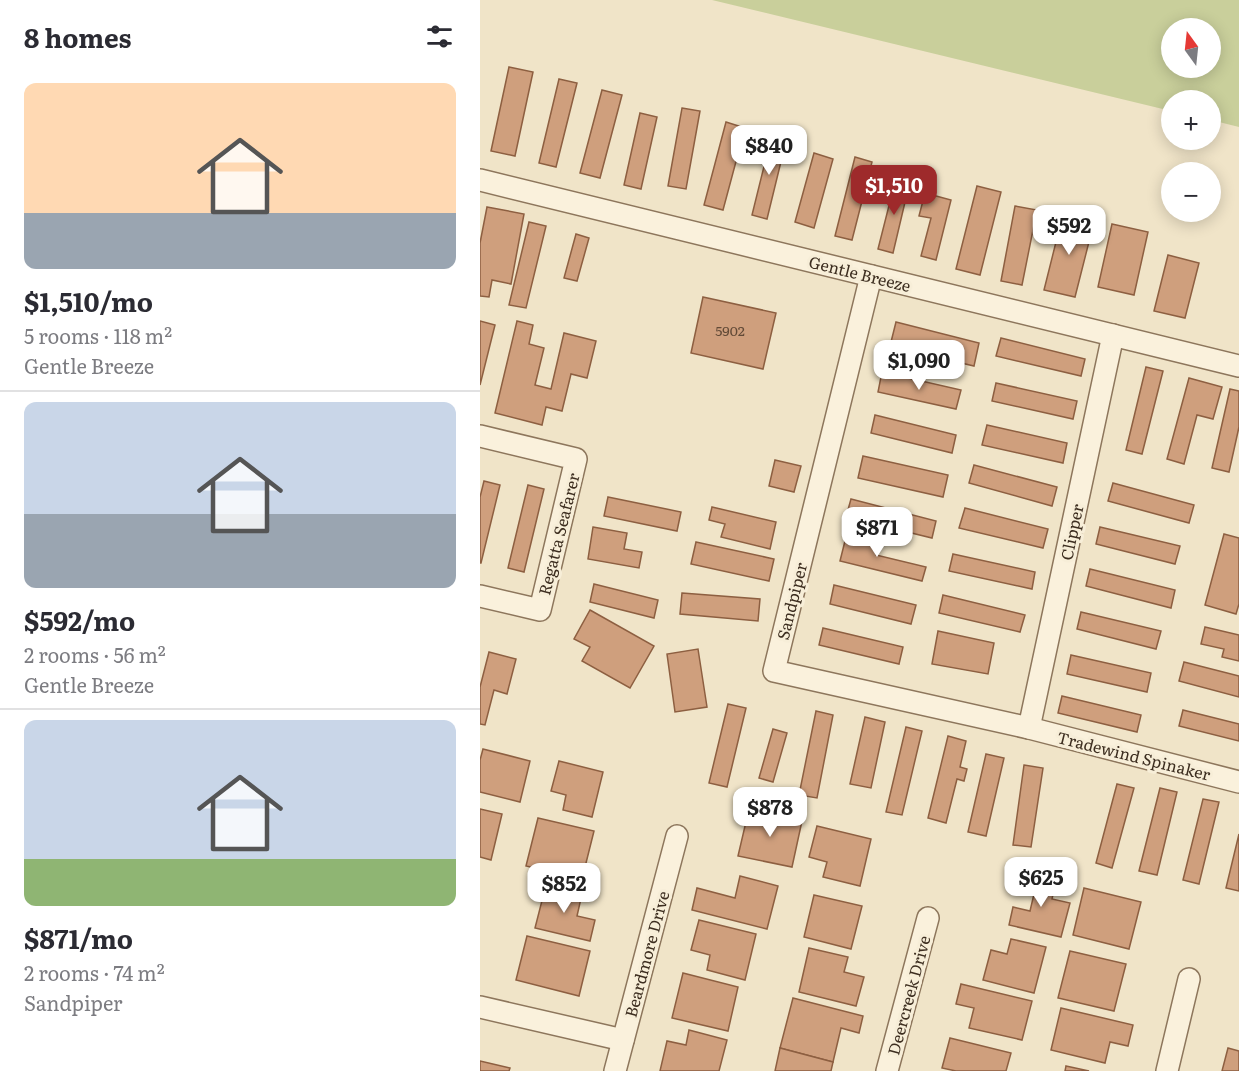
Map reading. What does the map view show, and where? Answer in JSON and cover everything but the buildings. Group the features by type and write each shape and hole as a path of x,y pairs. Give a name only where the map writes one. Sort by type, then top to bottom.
{"street":[{"name":"Gentle Breeze","path":"480,180 1239,366"},
{"name":"Sandpiper","path":"871,276 774,671 1029,728"},
{"name":"Clipper","path":"1029,728 1113,335"},
{"name":"Regatta Seafarer","path":"480,436 576,459 540,610 480,596"},
{"name":"Tradewind Spinaker","path":"1029,728 1239,782"},
{"name":"Beardmore Drive","path":"615,1071 677,836"},
{"name":"Deercreek Drive","path":"887,1071 928,918"},
{"path":"1167,1071 1189,979"},
{"path":"480,1007 623,1040"}],"green space":[{"path":"712,0 1239,0 1239,127 1221,122 1221,90 1161,90 1161,109"}]}
